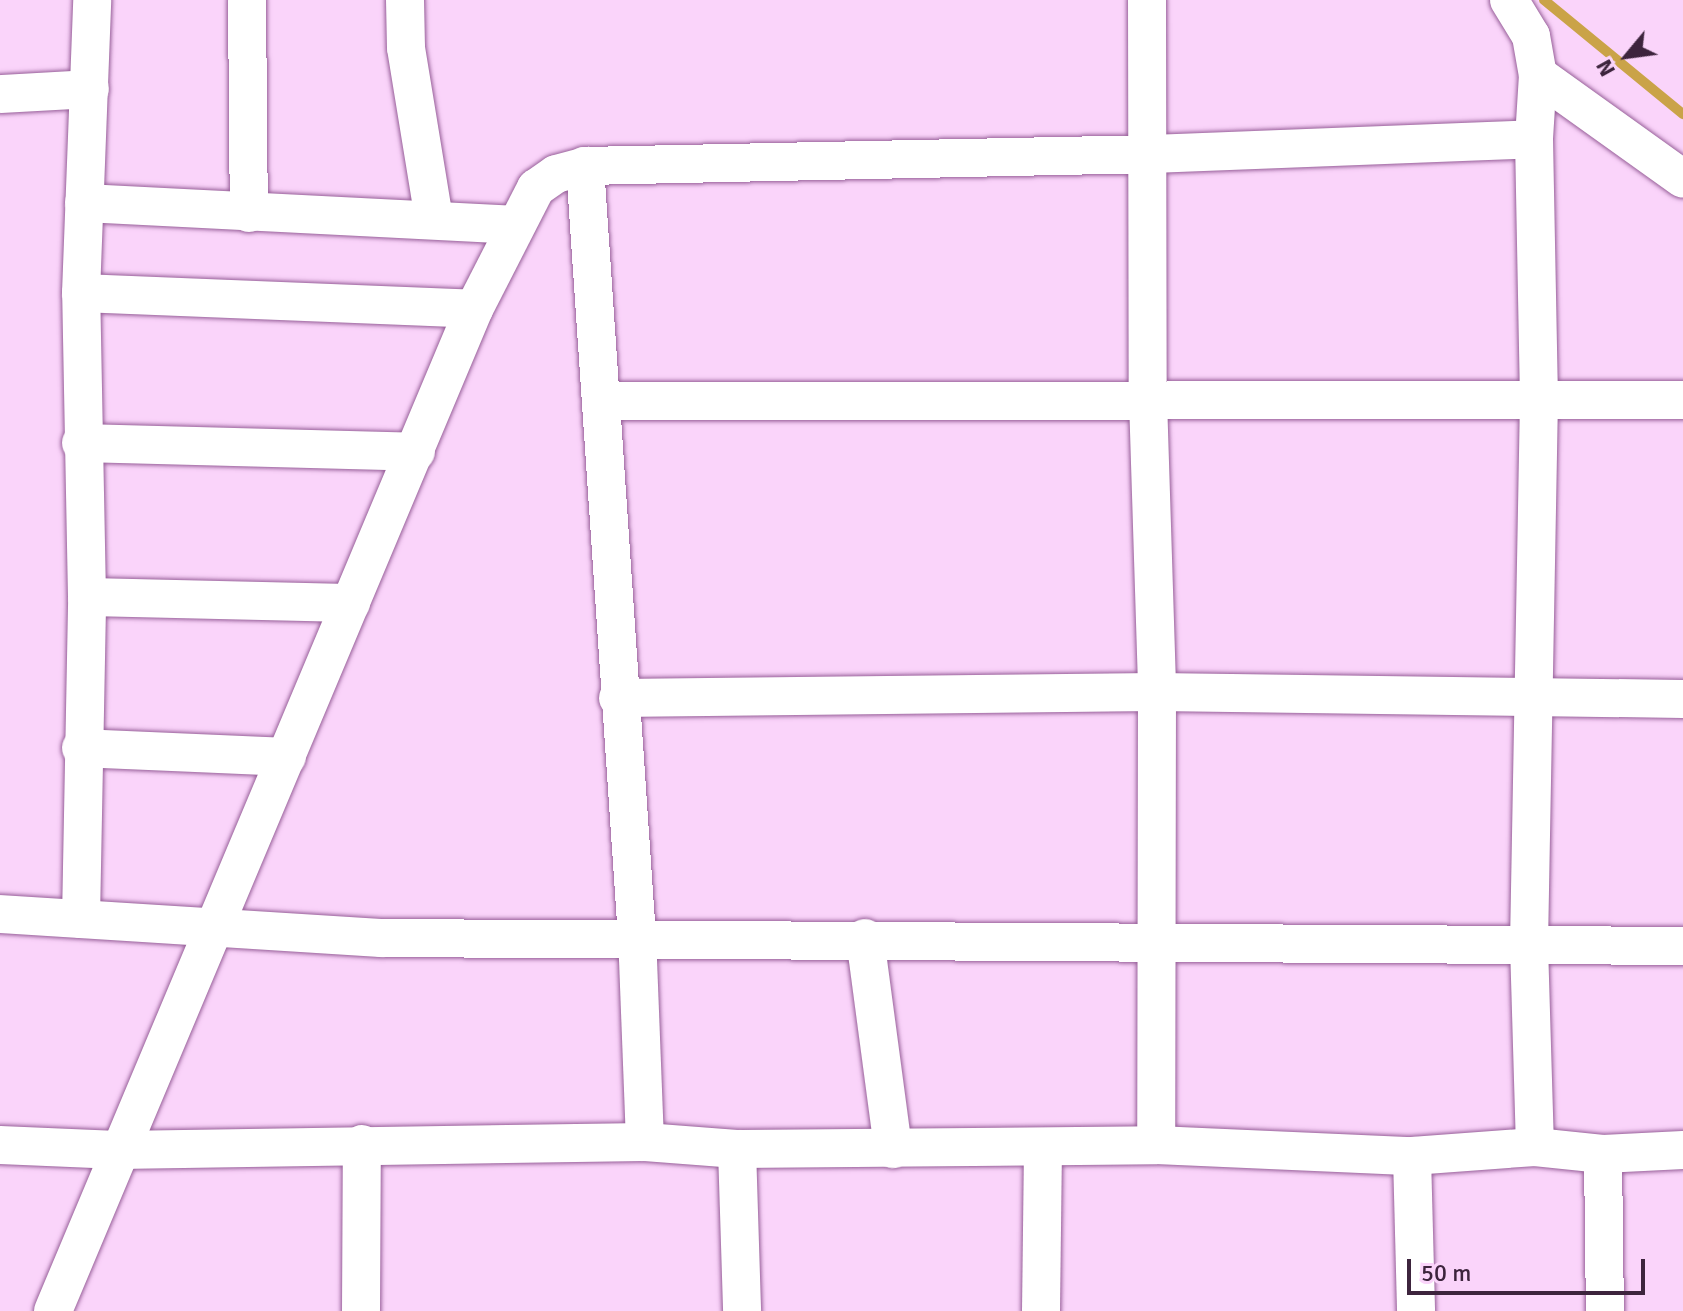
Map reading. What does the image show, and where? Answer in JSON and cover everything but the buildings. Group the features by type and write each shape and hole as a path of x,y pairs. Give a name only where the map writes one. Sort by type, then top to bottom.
{"street":[{"path":"81,919 81,748 87,597 81,443 81,293 92,0"},
{"path":"247,0 249,213"},
{"path":"405,0 406,48 434,219"},
{"path":"1147,0 1151,154 1148,399 1157,692 1153,940 1156,1145"},
{"path":"1509,0 1531,36 1538,75 1534,139 1539,399 1536,698 1529,945 1535,1147"},
{"path":"1538,75 1683,179"},
{"path":"0,94 90,89"},
{"path":"53,1311 118,1150 287,757 474,309 513,225 536,188 556,174 585,166 1151,154 1534,139"},
{"path":"585,166 602,401 618,698 637,937 645,1142"},
{"path":"84,203 513,225"},
{"path":"81,293 474,309"},
{"path":"602,401 1683,400"},
{"path":"81,443 416,452"},
{"path":"87,597 351,603"},
{"path":"618,698 1157,692 1683,699"},
{"path":"81,748 287,757"},
{"path":"0,914 381,938 865,938 1683,946"},
{"path":"865,938 893,1149"},
{"path":"0,1145 118,1150 645,1142 737,1149 1043,1150 1156,1145 1412,1156 1535,1147 1603,1154 1683,1150"},
{"path":"361,1311 362,1144"},
{"path":"737,1149 742,1311"},
{"path":"1041,1311 1043,1150"},
{"path":"1603,1154 1605,1311"},
{"path":"1412,1156 1416,1311"}],"waterway":[{"path":"1544,0 1683,114"}]}
